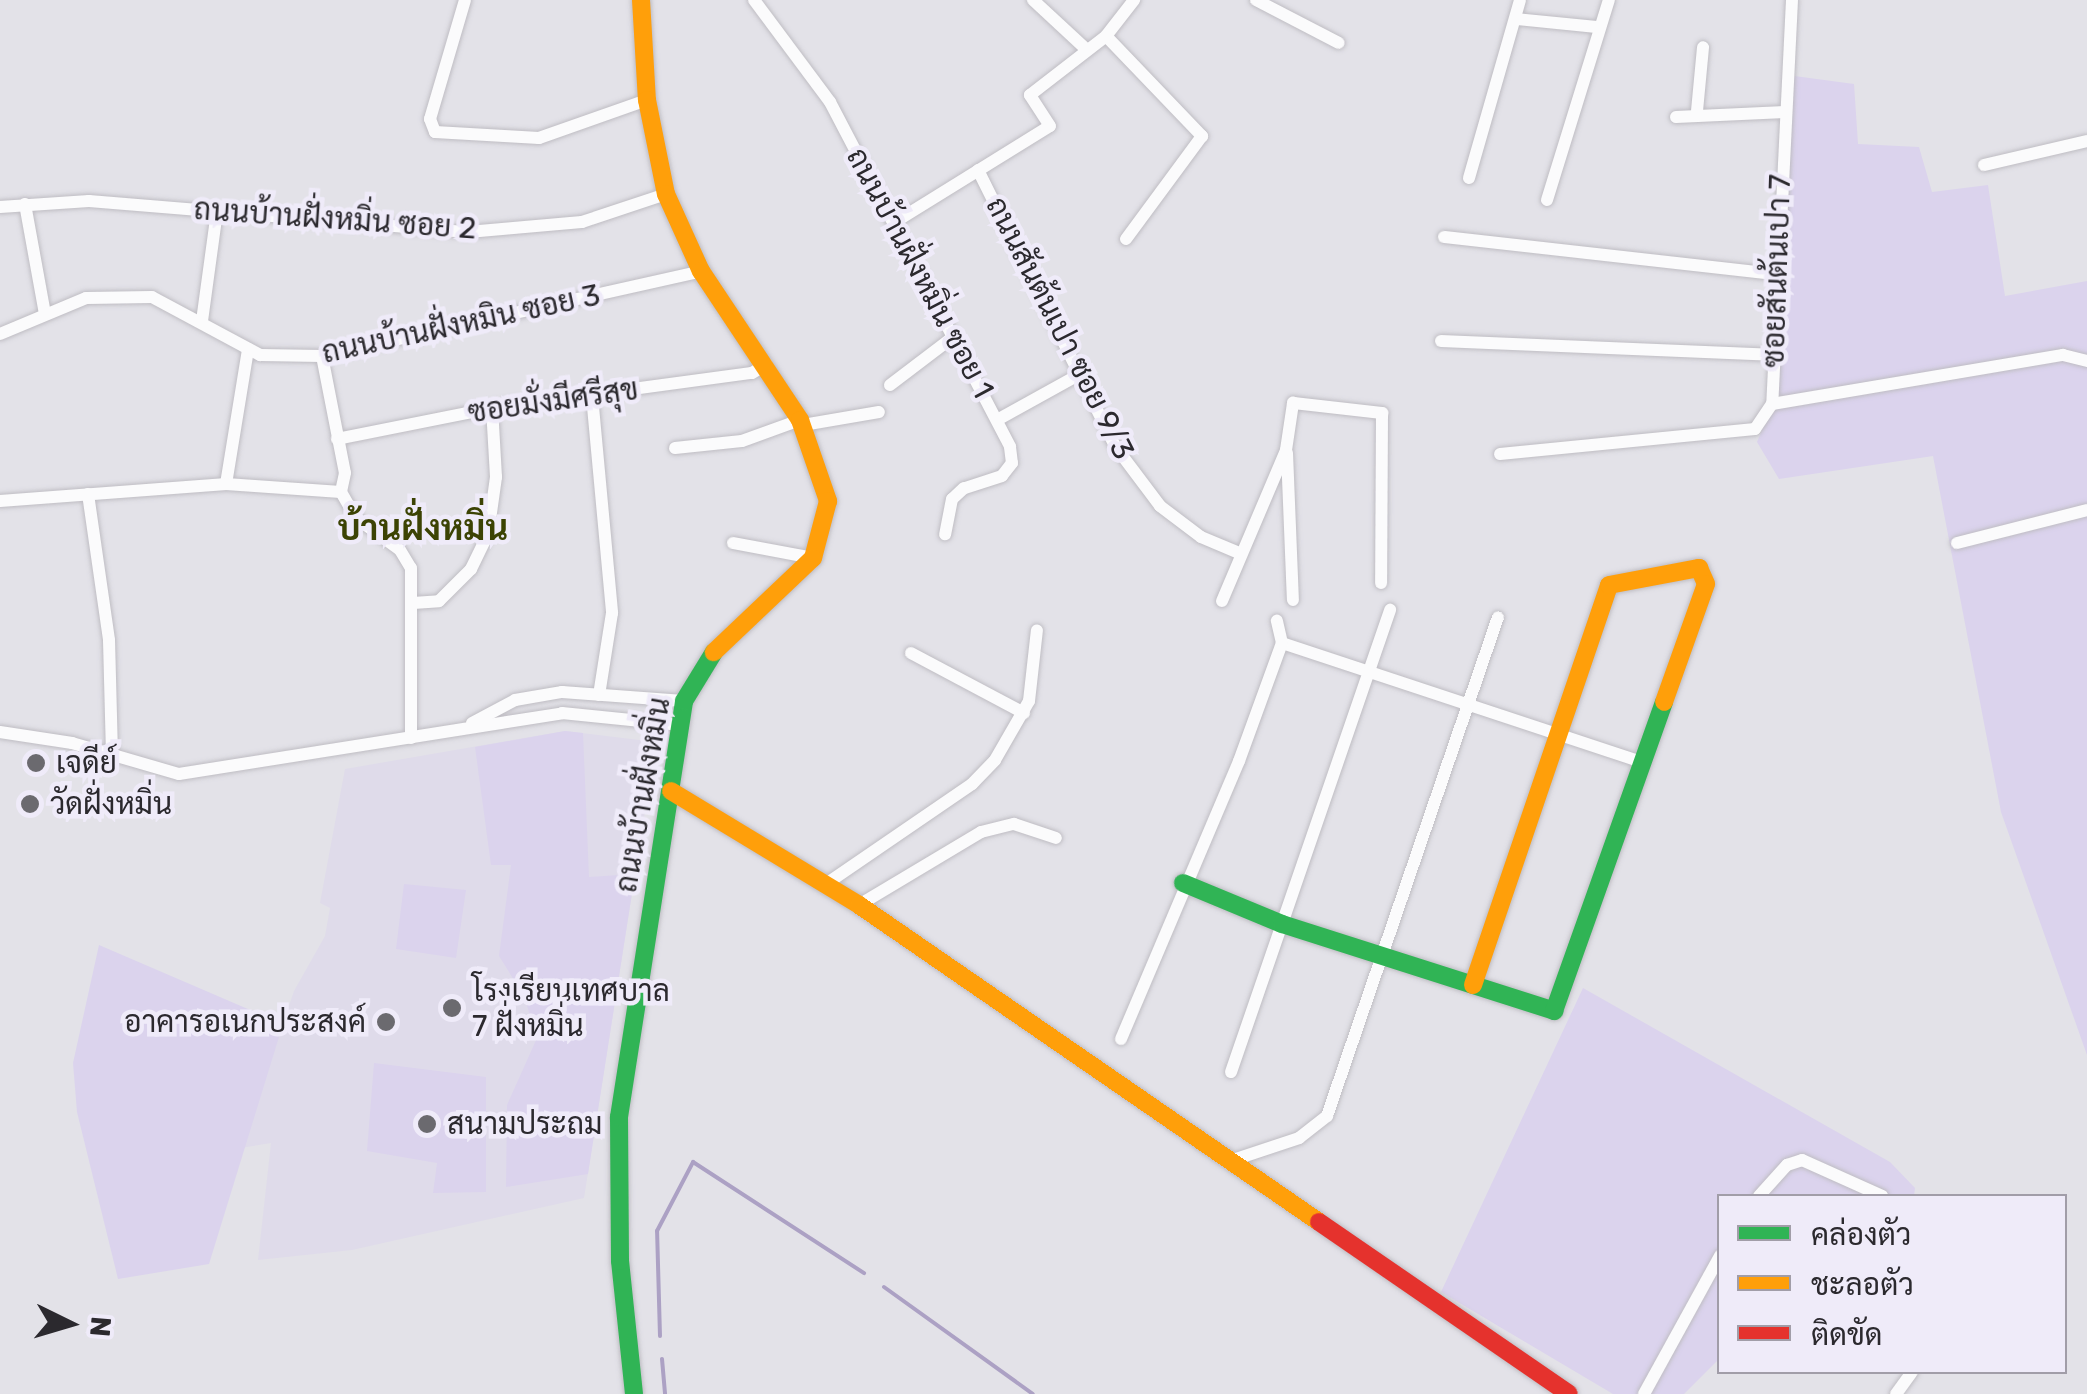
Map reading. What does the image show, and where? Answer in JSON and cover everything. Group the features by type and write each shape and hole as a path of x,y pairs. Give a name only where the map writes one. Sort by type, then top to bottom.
{"street":[{"path":"465,0 430,119 435,132 539,138 647,100"},
{"path":"642,0 647,100 666,194 702,272 768,364 801,423 828,501 813,558 732,543"},
{"name":"ถนนบ้านฝั่งหมิ่น ซอย 1","path":"754,0 830,102 997,420 1012,463 1002,476 958,491 945,534"},
{"path":"1033,0 1086,49"},
{"path":"894,222 1050,126 1030,95 1106,36 1134,0"},
{"path":"1256,0 1339,42"},
{"path":"1469,178 1520,0"},
{"path":"1547,200 1596,27 1609,0"},
{"name":"ซอยสันต้นเปา 7","path":"1792,0 1775,274 1772,404 2063,355 2087,360"},
{"path":"1516,19 1596,27"},
{"path":"1106,36 1202,136 1126,239"},
{"path":"1697,111 1702,46"},
{"path":"1676,117 1697,111 1785,112"},
{"path":"1984,165 2087,141"},
{"name":"ถนนสันต้นเปา ซอย 9/3","path":"978,170 1115,446 1160,506 1201,537 1239,553"},
{"name":"ถนนบ้านฝั่งหมิ่น ซอย 2","path":"0,208 89,200 468,232 582,222 666,194"},
{"path":"25,204 45,314"},
{"path":"202,321 216,212"},
{"path":"1444,237 1775,274"},
{"name":"ถนนบ้านฝั่งหมิน ซอย 3","path":"0,334 86,298 152,297 248,349 284,358 322,356 702,272"},
{"path":"890,385 952,338"},
{"path":"1441,341 1771,355"},
{"path":"226,484 248,349"},
{"path":"322,356 345,473 341,492 356,518 407,557 413,603 411,738"},
{"name":"ซอยมั่งมีศรีสุข","path":"338,439 492,408 752,373 768,364"},
{"path":"997,420 1080,374"},
{"path":"592,396 612,614 600,694"},
{"path":"1293,600 1286,450 1293,404 1382,413 1381,583"},
{"path":"1500,454 1756,428 1772,404"},
{"path":"413,603 439,601 471,568 488,534 496,477 492,408"},
{"path":"675,448 742,441 801,423 879,412"},
{"path":"1222,601 1239,553 1286,450"},
{"path":"0,501 226,484 341,492"},
{"path":"88,494 110,640 112,754"},
{"path":"1956,542 2087,510"},
{"name":"ถนนบ้านฝั่งหมิ่น","path":"634,1394 616,1154 684,701 710,656 813,558"},
{"path":"1183,883 1282,924 1554,1011 1706,584 1699,568 1608,585 1473,985"},
{"path":"1230,1072 1390,610"},
{"path":"1230,1161 1298,1138 1327,1116 1498,618"},
{"path":"1121,1039 1183,883 1239,761 1282,643 1277,621"},
{"path":"826,884 972,784 1024,713 1036,630"},
{"path":"1282,643 1642,762"},
{"path":"911,653 1024,713"},
{"path":"465,726 515,700 600,694 684,701"},
{"path":"0,732 112,754 178,774 562,713 680,725"},
{"path":"671,791 859,905 1569,1394"},
{"path":"859,905 981,832 1014,824 1056,838"},
{"path":"1762,1194 1788,1165 1802,1160 1878,1194"},
{"path":"1644,1394 1717,1261"}],"shaded area":[{"path":"1787,75 1854,84 1858,144 1919,147 1932,192 1988,185 2005,296 2087,281 2087,1055 2001,812 1933,456 1779,479 1757,442 1773,404"},
{"name":"โรงเรียนเทศบาล 7 ฝั่งหมิ่น","path":"565,731 656,742 584,1198 352,1250 258,1260 271,1143 241,1148 294,991 325,936 330,908 320,903 345,769"},
{"path":"565,731 583,733 589,877 635,874 588,1174 506,1187 507,1105 537,1038 524,996 499,956 511,865 491,865 475,747"},
{"path":"404,884 466,890 456,958 396,949"},
{"path":"99,945 283,1024 209,1264 118,1279 77,1112 73,1063"},
{"path":"1583,988 1890,1162 1915,1188 1914,1194 1717,1194 1717,1361 1684,1394 1613,1394 1441,1292"},
{"name":"สนามประถม","path":"374,1063 486,1077 486,1192 433,1193 437,1163 367,1151"}],"waterway":[{"path":"660,1336 657,1231 693,1162 864,1273"},
{"path":"884,1287 1033,1394"},
{"path":"662,1359 665,1394"}],"traffic: fast":[{"path":"634,1394 620,1261 619,1117 684,701 714,652"},
{"path":"1183,883 1282,924 1554,1011 1664,702"}],"traffic: slow":[{"path":"641,0 647,100 666,194 701,271 800,420 828,501 813,558 714,652"},
{"path":"1473,985 1609,585 1699,568 1706,584 1664,702"},
{"path":"671,791 859,905 1319,1222"}],"traffic: jam":[{"path":"1319,1222 1569,1394"}],"place":[{"name":"เจดีย์","path":"36,763"},
{"name":"วัดฝั่งหมิ่น","path":"30,804"},
{"name":"โรงเรียนเทศบาล 7 ฝั่งหมิ่น","path":"452,1008"},
{"name":"อาคารอเนกประสงค์","path":"386,1022"},
{"name":"สนามประถม","path":"427,1124"}],"district":[{"name":"บ้านฝั่งหมิ่น","path":"423,528"}]}
